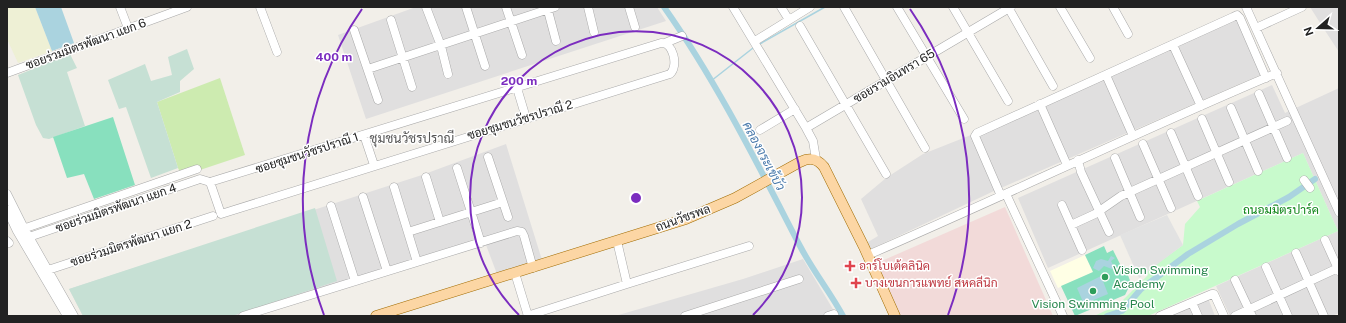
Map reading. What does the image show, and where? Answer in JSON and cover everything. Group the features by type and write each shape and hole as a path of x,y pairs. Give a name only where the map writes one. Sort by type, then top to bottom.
{"main road":[{"name":"ถนนวัชรพล","path":"376,316 533,268 699,214 760,185 806,160 816,160"},
{"path":"816,160 824,167 868,255 895,316"}],"street":[{"path":"120,7 128,28"},
{"name":"ซอยร่วมมิตรพัฒนา แยก 6","path":"7,73 187,7"},
{"path":"260,7 277,52"},
{"path":"426,7 441,46 448,74"},
{"path":"466,7 476,34 485,66"},
{"path":"506,7 522,55"},
{"path":"588,7 594,32"},
{"path":"629,7 636,27"},
{"path":"733,7 757,44 806,128 813,141 816,160"},
{"path":"781,7 789,20"},
{"path":"757,44 789,20 810,7"},
{"path":"844,7 925,148"},
{"path":"898,7 964,119"},
{"path":"953,7 1008,101"},
{"path":"1010,7 1054,86"},
{"name":"ซอยรามอินทรา 65","path":"806,128 1010,7"},
{"path":"1060,7 1090,58"},
{"path":"1113,7 1128,34"},
{"path":"1246,7 1339,212"},
{"path":"1256,28 1302,7"},
{"path":"368,69 441,46 550,8 556,41"},
{"path":"1063,316 976,134 1237,15 1266,78"},
{"path":"391,20 404,57 412,87"},
{"path":"800,26 886,174"},
{"path":"354,30 378,100"},
{"name":"ซอยชุมชนวัชรปราณี 1","path":"210,182 682,36"},
{"name":"ซอยชุมชนวัชรปราณี 2","path":"210,182 221,214 374,165 670,74 674,70 675,64 669,45 665,42"},
{"path":"1173,45 1201,106"},
{"path":"868,255 1004,195 1078,160 1277,73"},
{"path":"1106,76 1133,136"},
{"path":"517,88 526,118"},
{"path":"1259,94 1287,158"},
{"path":"1040,104 1067,165"},
{"path":"1231,108 1258,171"},
{"path":"760,130 794,109"},
{"path":"1202,119 1229,182"},
{"path":"1071,225 1130,192 1287,121"},
{"path":"1172,133 1198,196"},
{"path":"364,135 374,165"},
{"path":"1143,144 1171,208"},
{"path":"488,157 508,217"},
{"path":"1115,158 1140,217"},
{"path":"1078,160 1081,172 1109,232"},
{"path":"457,168 481,243"},
{"path":"20,230 197,169"},
{"path":"426,177 440,222"},
{"name":"ซอยร่วมมิตรพัฒนา แยก 4","path":"26,238 200,179 210,182"},
{"path":"1304,180 1310,188"},
{"path":"394,187 417,262"},
{"path":"7,194 20,230"},
{"path":"363,197 387,271"},
{"path":"408,232 503,202"},
{"path":"1062,205 1082,250"},
{"path":"331,206 355,281"},
{"path":"7,210 48,270 74,316"},
{"name":"ซอยร่วมมิตรพัฒนา แยก 2","path":"48,270 213,216"},
{"path":"243,316 516,231 522,232 533,268"},
{"path":"26,238 67,316"},
{"path":"1235,316 1251,313 1278,295 1308,281 1338,270 1325,240"},
{"path":"617,241 627,284"},
{"path":"515,273 527,316 749,246"},
{"path":"1296,253 1324,316"},
{"path":"1266,267 1288,316"},
{"path":"688,316 799,279"},
{"path":"1235,280 1251,313"},
{"path":"1160,316 1212,294 1214,294 1224,316"},
{"path":"1193,304 1198,316"}],"shaded area":[{"path":"7,7 35,7 52,51 18,63 7,39"},
{"path":"416,7 657,7 666,21 366,119 338,35"},
{"path":"1310,7 1339,7 1339,52 1322,26"},
{"path":"1239,11 1267,72 994,191 871,249 868,242 878,236 861,199 886,178 923,154 971,135"},
{"path":"187,49 194,69 180,81 180,92 157,102 178,168 151,178 126,107 119,109 108,80 145,64 151,81 172,75 168,57"},
{"path":"70,54 77,68 67,72 85,126 49,139 43,138 36,125 18,75"},
{"path":"1272,85 1285,113 1339,88 1339,313 1332,316 1230,316 1216,286 1338,231 1303,153 1048,268 1018,198"},
{"path":"506,144 542,260 497,274 486,245 250,316 83,316 69,289 422,175"},
{"path":"1005,207 1053,316 901,316 877,263"},
{"path":"315,208 337,281 232,316 83,316 69,289"},
{"path":"1167,215 1183,245 1139,278 1120,235"},
{"path":"1085,255 1093,272 1058,288 1050,271"},
{"path":"803,259 837,316 615,316 743,279"},
{"path":"1208,298 1215,316 1168,316"}],"green space":[{"path":"220,78 245,155 182,176 178,168 157,102"},
{"path":"113,117 135,185 94,199 84,174 67,178 53,137"},
{"name":"ถนอมมิตรปาร์ค","path":"1303,153 1338,231 1148,316 1094,316 1118,305 1148,275 1147,271 1183,245 1185,224 1200,207 1197,201"},
{"name":"Vision Swimming Academy","path":"1104,246 1107,253 1113,250 1121,266 1124,265 1131,283 1125,295 1075,316 1061,286 1093,272 1085,255"}],"water":[{"path":"35,7 61,7 74,43 52,51"},
{"path":"1111,256 1115,258 1111,261 1113,265 1112,269 1104,266 1099,271 1093,268 1096,261 1101,259 1108,261"},
{"name":"Vision Swimming Pool","path":"1101,276 1108,294 1084,304 1077,288"}],"waterway":[{"name":"คลองจระเข้บัว","path":"664,7 719,94 805,255 843,316"},
{"path":"758,45 825,7"},
{"path":"711,81 753,48"},
{"path":"1107,316 1122,311 1141,289 1188,254 1238,224 1289,197 1315,179"}],"place":[{"name":"อาร์โบเต้คลินิค","path":"850,266"},
{"name":"Vision Swimming Academy","path":"1105,277"},
{"name":"บางเขนการแพทย์ สหคลีนิก","path":"856,283"},
{"name":"Vision Swimming Pool","path":"1093,291"}],"district":[{"name":"ชุมชนวัชรปราณี","path":"412,138"}]}
